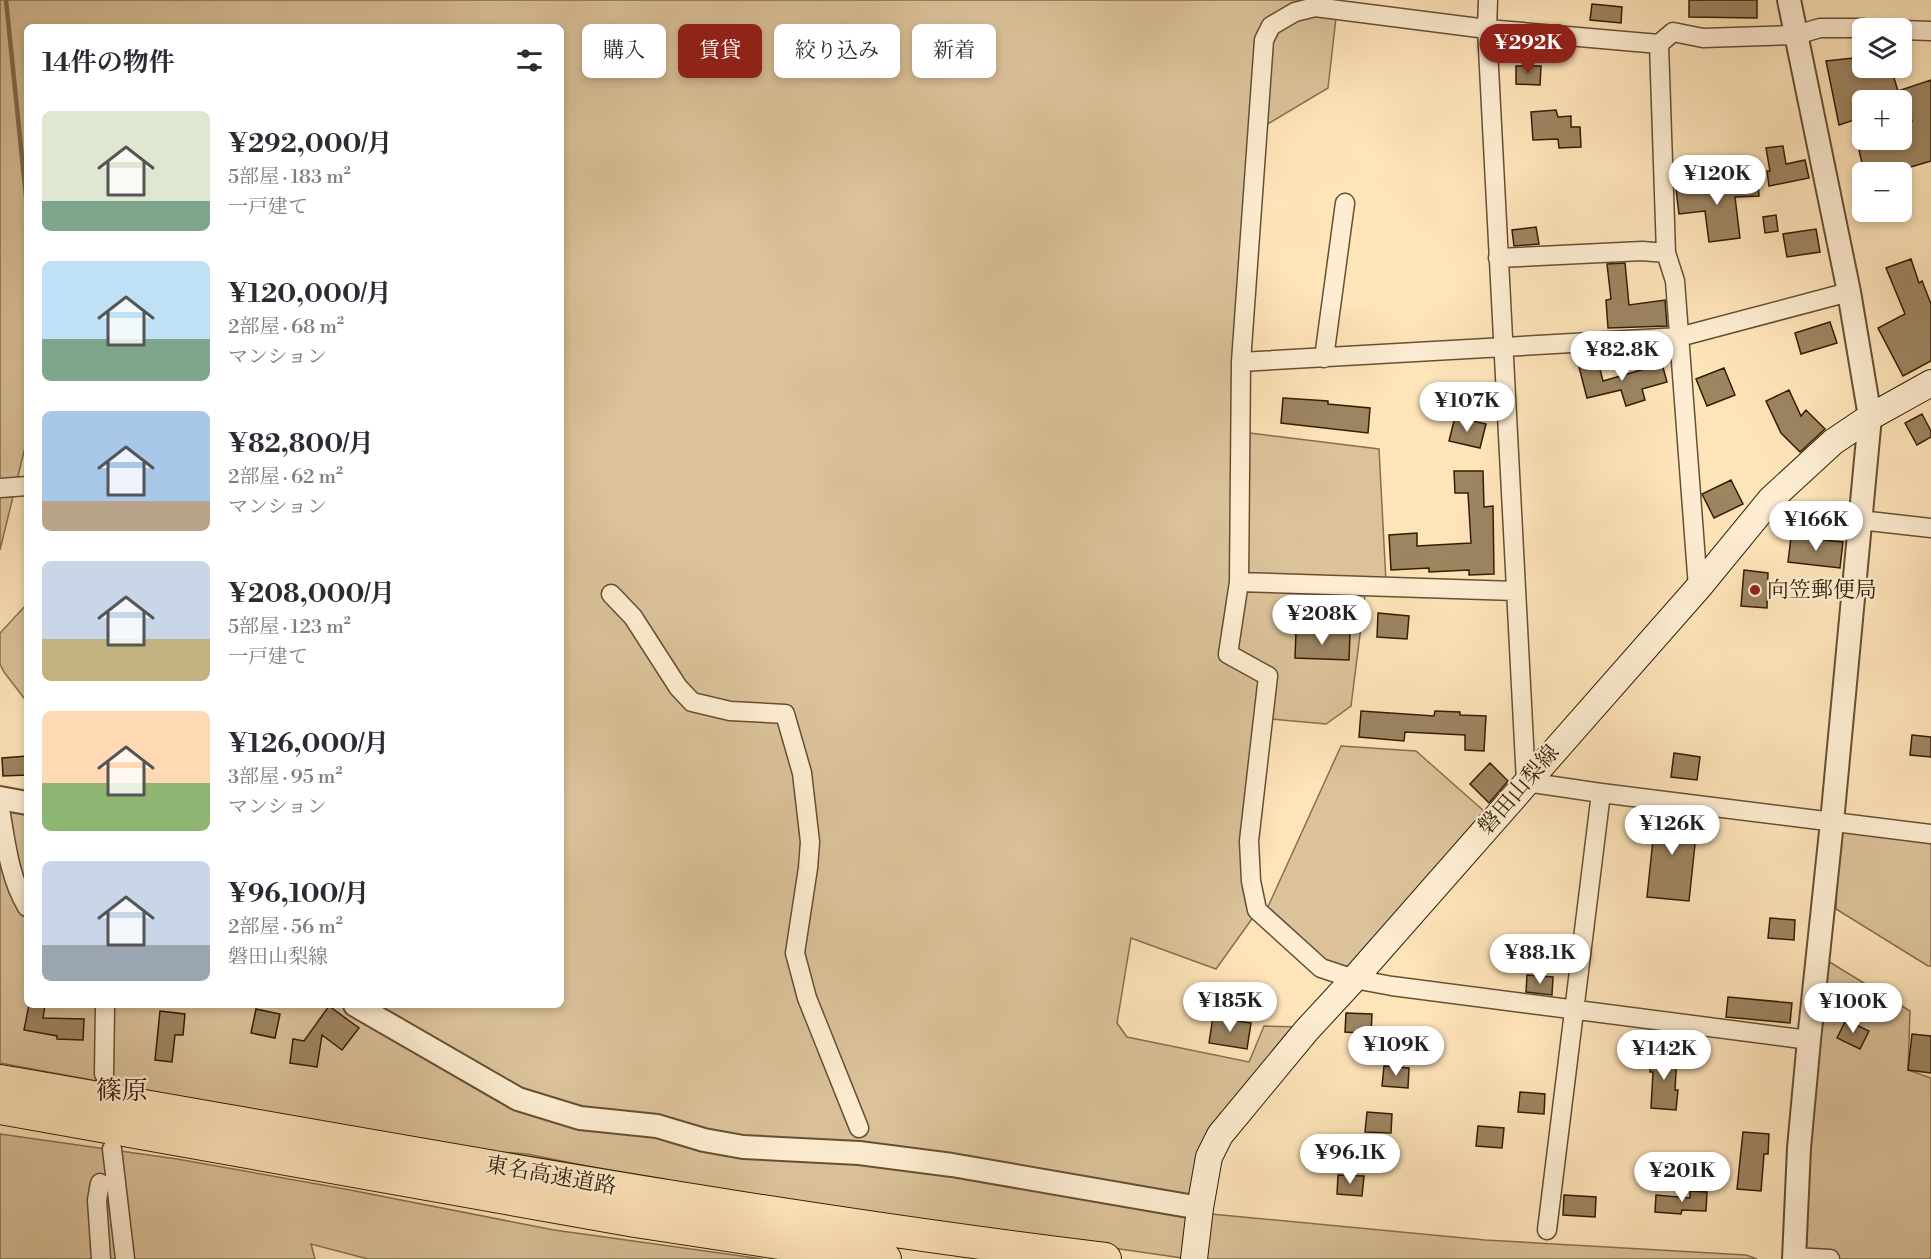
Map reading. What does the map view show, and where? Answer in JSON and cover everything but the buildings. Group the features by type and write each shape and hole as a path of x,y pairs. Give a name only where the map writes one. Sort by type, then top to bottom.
{"highway":[{"name":"東名高速道路","path":"0,1080 641,1192 996,1246 1105,1259"},
{"name":"東名高速道路","path":"0,1108 635,1221 885,1259"}],"main road":[{"name":"磐田山梨線","path":"1195,1248 1209,1157 1220,1135 1306,1031 1698,588 1771,499 1833,442 1870,417 1931,383"}],"street":[{"path":"1488,0 1487,28 1498,258 1526,782 1931,834"},
{"path":"1789,0 1849,292 1870,417 1799,1148 1794,1258 1830,1259"},
{"path":"1809,1040 1392,986 1354,979 1321,968 1257,910 1251,881 1249,841 1269,676 1228,654 1239,582 1241,363 1264,40 1271,26 1295,12 1316,7 1487,28 1659,44 1673,32 1703,38 1796,35 1820,28 1852,28"},
{"path":"1912,30 1931,31"},
{"path":"1659,44 1666,253 1675,281 1698,588"},
{"path":"1324,358 1345,203"},
{"path":"1498,258 1642,251 1666,253"},
{"path":"1241,363 1679,338 1849,292"},
{"path":"0,488 24,486"},
{"path":"1860,520 1931,528"},
{"path":"1239,582 1515,591"},
{"path":"611,594 633,617 678,687 692,702 730,711 785,714 802,773 810,842 795,953 807,998 859,1128"},
{"path":"1546,1230 1601,793"},
{"path":"0,798 24,802"},
{"path":"0,809 7,853 17,891 24,902"},
{"path":"7,853 24,862"},
{"path":"104,1074 105,1008"},
{"path":"361,1008 518,1099 580,1118 657,1126 704,1140 743,1147 859,1153 952,1165 1200,1208"},
{"path":"112,1149 125,1259"},
{"path":"100,1183 97,1200 101,1259"}],"shaded area":[{"path":"0,0 1338,0 1328,88 1249,135 1242,432 1379,449 1386,582 1366,587 1351,706 1326,724 1271,719 1268,676 1252,813 1254,916 1216,969 1131,938 1117,1023 1127,1037 1249,1062 1264,1026 1302,1027 1222,1132 1190,1212 1485,1240 1746,1255 1757,1259 1189,1259 686,1186 527,1154 462,1149 0,1063 0,798 24,802 24,1008 564,1008 564,24 24,24 24,451 0,550"},
{"path":"24,607 24,698 0,664 0,633"},
{"path":"1341,746 1416,751 1484,811 1348,972 1318,965 1266,911"},
{"path":"1839,830 1931,843 1931,966 1836,909"},
{"path":"1818,955 1910,1011 1908,1070 1931,1078 1931,1259 1816,1259 1795,1248"},
{"path":"0,1134 177,1159 554,1230 763,1259 368,1259 311,1244 315,1259 0,1259"}],"waterway":[{"path":"6,0 24,177"}],"place":[{"name":"向笠郵便局","path":"1755,590"}],"district":[{"name":"篠原","path":"122,1091"}]}
